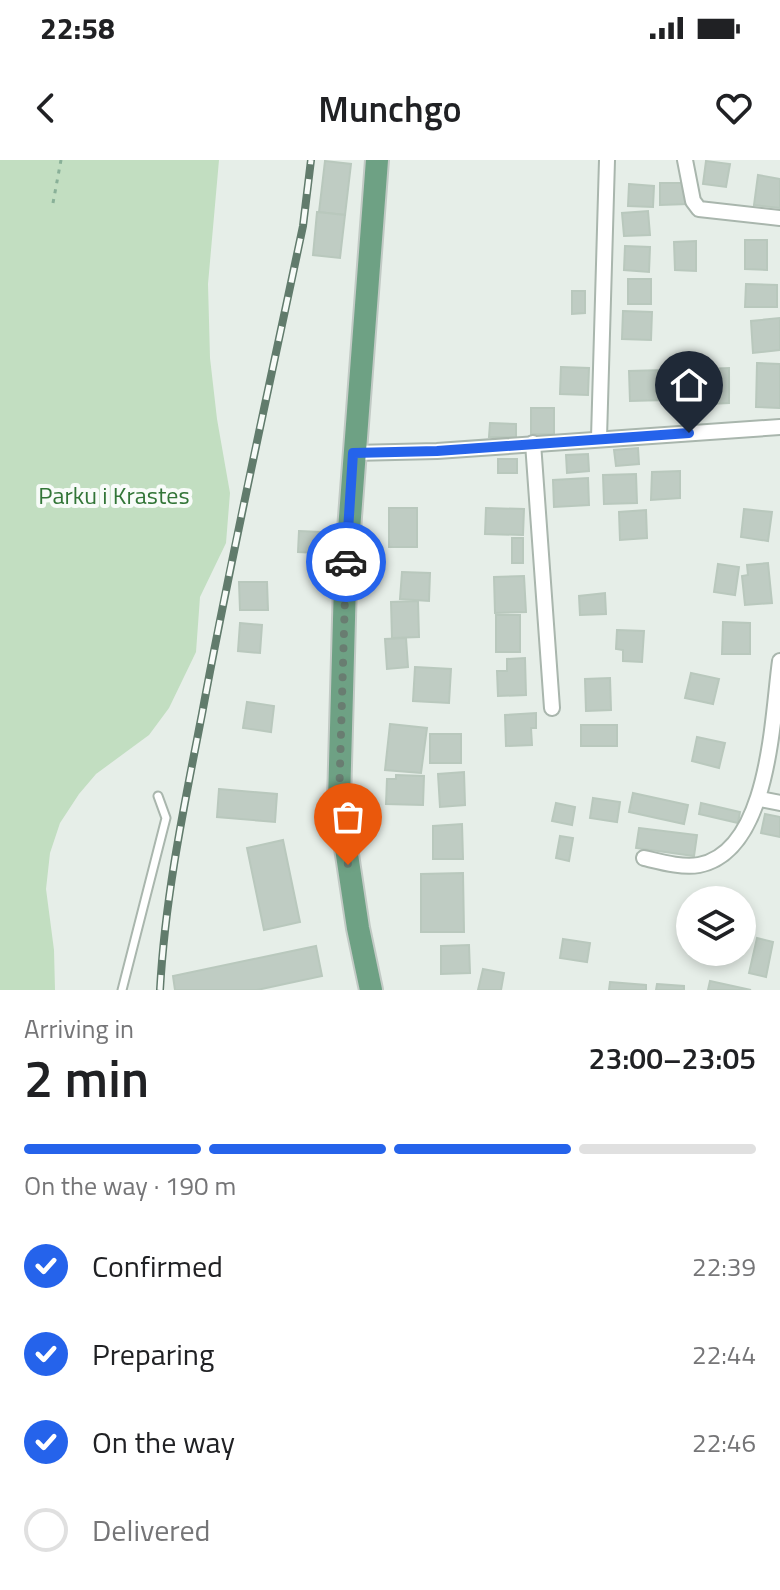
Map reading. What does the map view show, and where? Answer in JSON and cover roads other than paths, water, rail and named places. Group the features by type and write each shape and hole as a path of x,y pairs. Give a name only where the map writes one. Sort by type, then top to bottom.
{"main road":[{"path":"371,990 358,928 339,801 345,583 377,160"}],"street":[{"path":"599,438 607,160"},
{"path":"685,160 693,201 699,209 780,218"},
{"path":"353,453 437,451 780,427"},
{"path":"533,443 552,708"},
{"path":"644,858 696,866 729,851 744,834 760,799 780,661"},
{"path":"760,799 780,803"}],"lane":[{"path":"122,990 166,818 158,796"}],"railway":[{"path":"160,990 166,921 182,817 303,226 311,160"}],"park label":[{"name":"Parku i Krastes","path":"114,495"}]}
